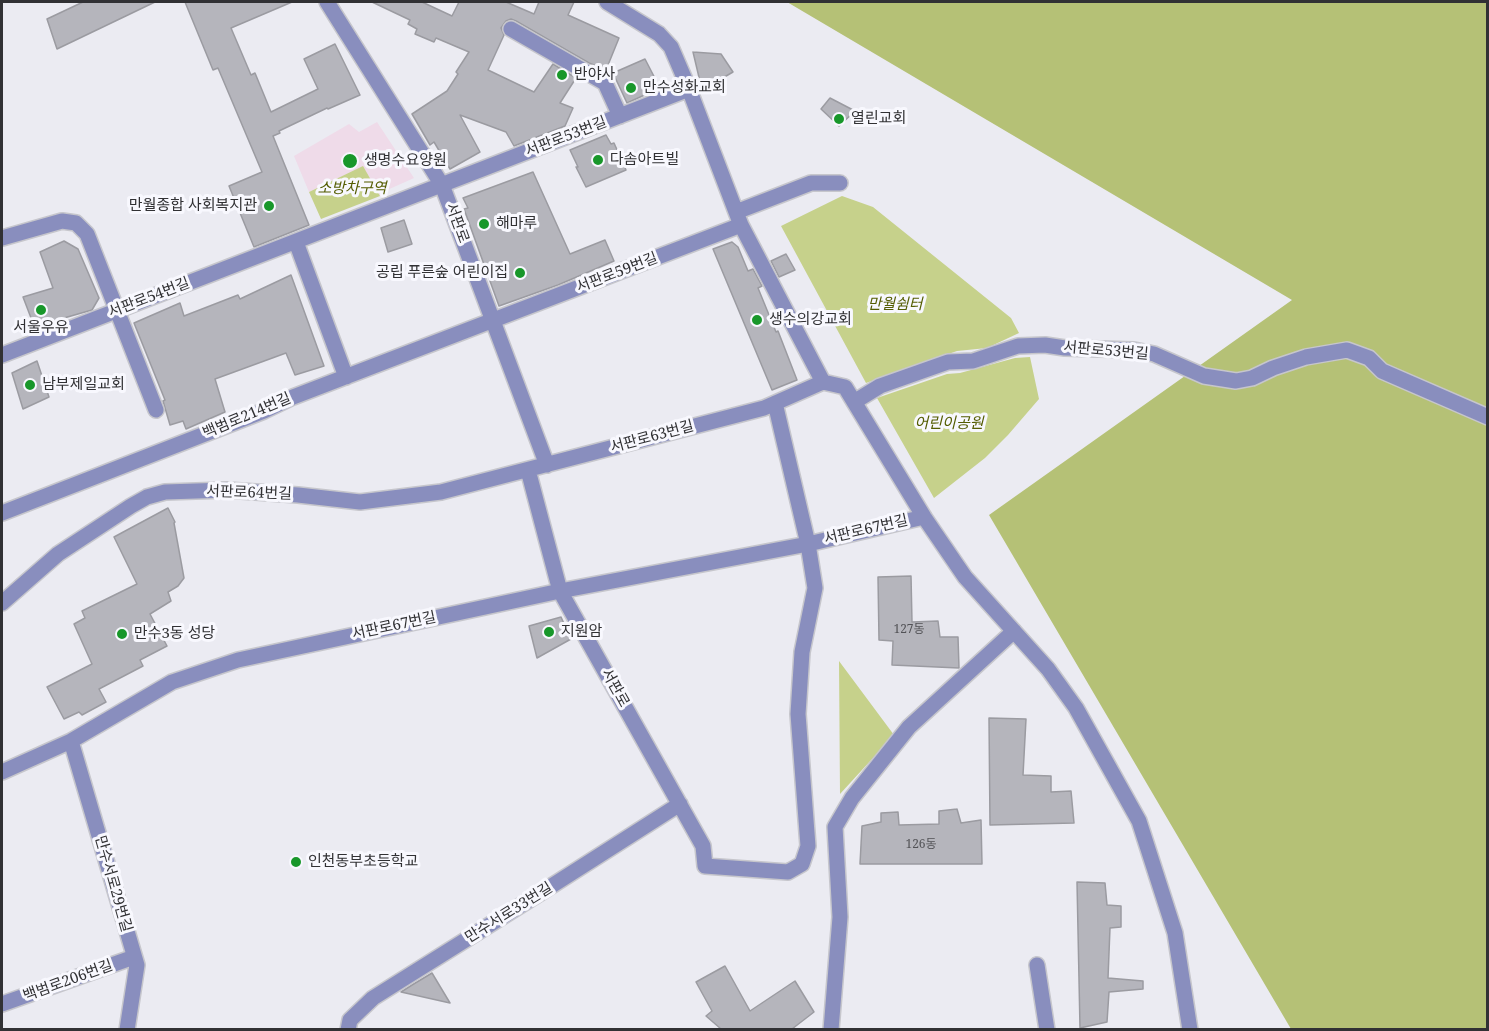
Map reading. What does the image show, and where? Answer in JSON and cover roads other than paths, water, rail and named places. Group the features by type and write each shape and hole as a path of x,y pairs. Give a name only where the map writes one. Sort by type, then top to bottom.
{"street":[{"name":"서판로","path":"327,2 442,185 547,465"},
{"path":"607,2 659,34 671,46 738,218 823,382 845,387 924,517 965,577 1048,669 1076,708 1139,822 1175,933 1190,1029"},
{"path":"511,29 605,83 620,116"},
{"name":"서판로53번길","path":"442,185 689,90"},
{"path":"738,218 811,183 840,183"},
{"name":"서판로54번길","path":"2,355 442,185"},
{"name":"서판로59번길","path":"493,320 738,218"},
{"path":"2,238 62,221 76,223 87,234 156,410"},
{"path":"296,242 346,376"},
{"name":"백범로214번길","path":"2,513 493,320"},
{"name":"서판로53번길","path":"854,402 880,386 948,362 973,361 1018,346 1045,345 1065,348 1134,350 1154,354 1204,376 1236,381 1252,378 1306,357 1347,350 1369,358 1382,371 1488,417"},
{"name":"서판로63번길","path":"528,470 764,408 823,382"},
{"path":"775,403 808,544"},
{"name":"서판로","path":"528,470 560,591 703,846 705,866"},
{"name":"서판로64번길","path":"2,603 58,554 131,506 147,497 165,492 239,491 360,502 441,492 528,470"},
{"name":"서판로67번길","path":"2,772 70,741 172,682 238,660 560,591 808,544 924,517"},
{"name":"서판로67번길","path":"705,866 788,872 802,864 808,846 798,714 802,652 815,588 808,544"},
{"path":"831,1029 840,917 835,827 852,798 909,727 1014,631"},
{"name":"만수서로29번길","path":"70,741 137,965 127,1029"},
{"name":"만수서로33번길","path":"348,1029 350,1020 373,998 680,804"},
{"name":"백범로206번길","path":"2,1004 134,957"},
{"path":"1037,965 1047,1029"}],"place":[{"name":"반야사","path":"562,75"},
{"name":"만수성화교회","path":"631,88"},
{"name":"열린교회","path":"839,119"},
{"name":"다솜아트빌","path":"598,160"},
{"name":"생명수요양원","path":"350,161"},
{"name":"만월종합 사회복지관","path":"269,206"},
{"name":"해마루","path":"484,224"},
{"name":"공립 푸른숲 어린이집","path":"520,273"},
{"name":"서울우유","path":"41,310"},
{"name":"생수의강교회","path":"757,320"},
{"name":"남부제일교회","path":"30,385"},
{"name":"지원암","path":"549,632"},
{"name":"만수3동 성당","path":"122,634"},
{"name":"인천동부초등학교","path":"296,862"}],"park label":[{"name":"소방차구역","path":"352,189"},
{"name":"만월쉼터","path":"895,305"},
{"name":"어린이공원","path":"949,424"}]}
